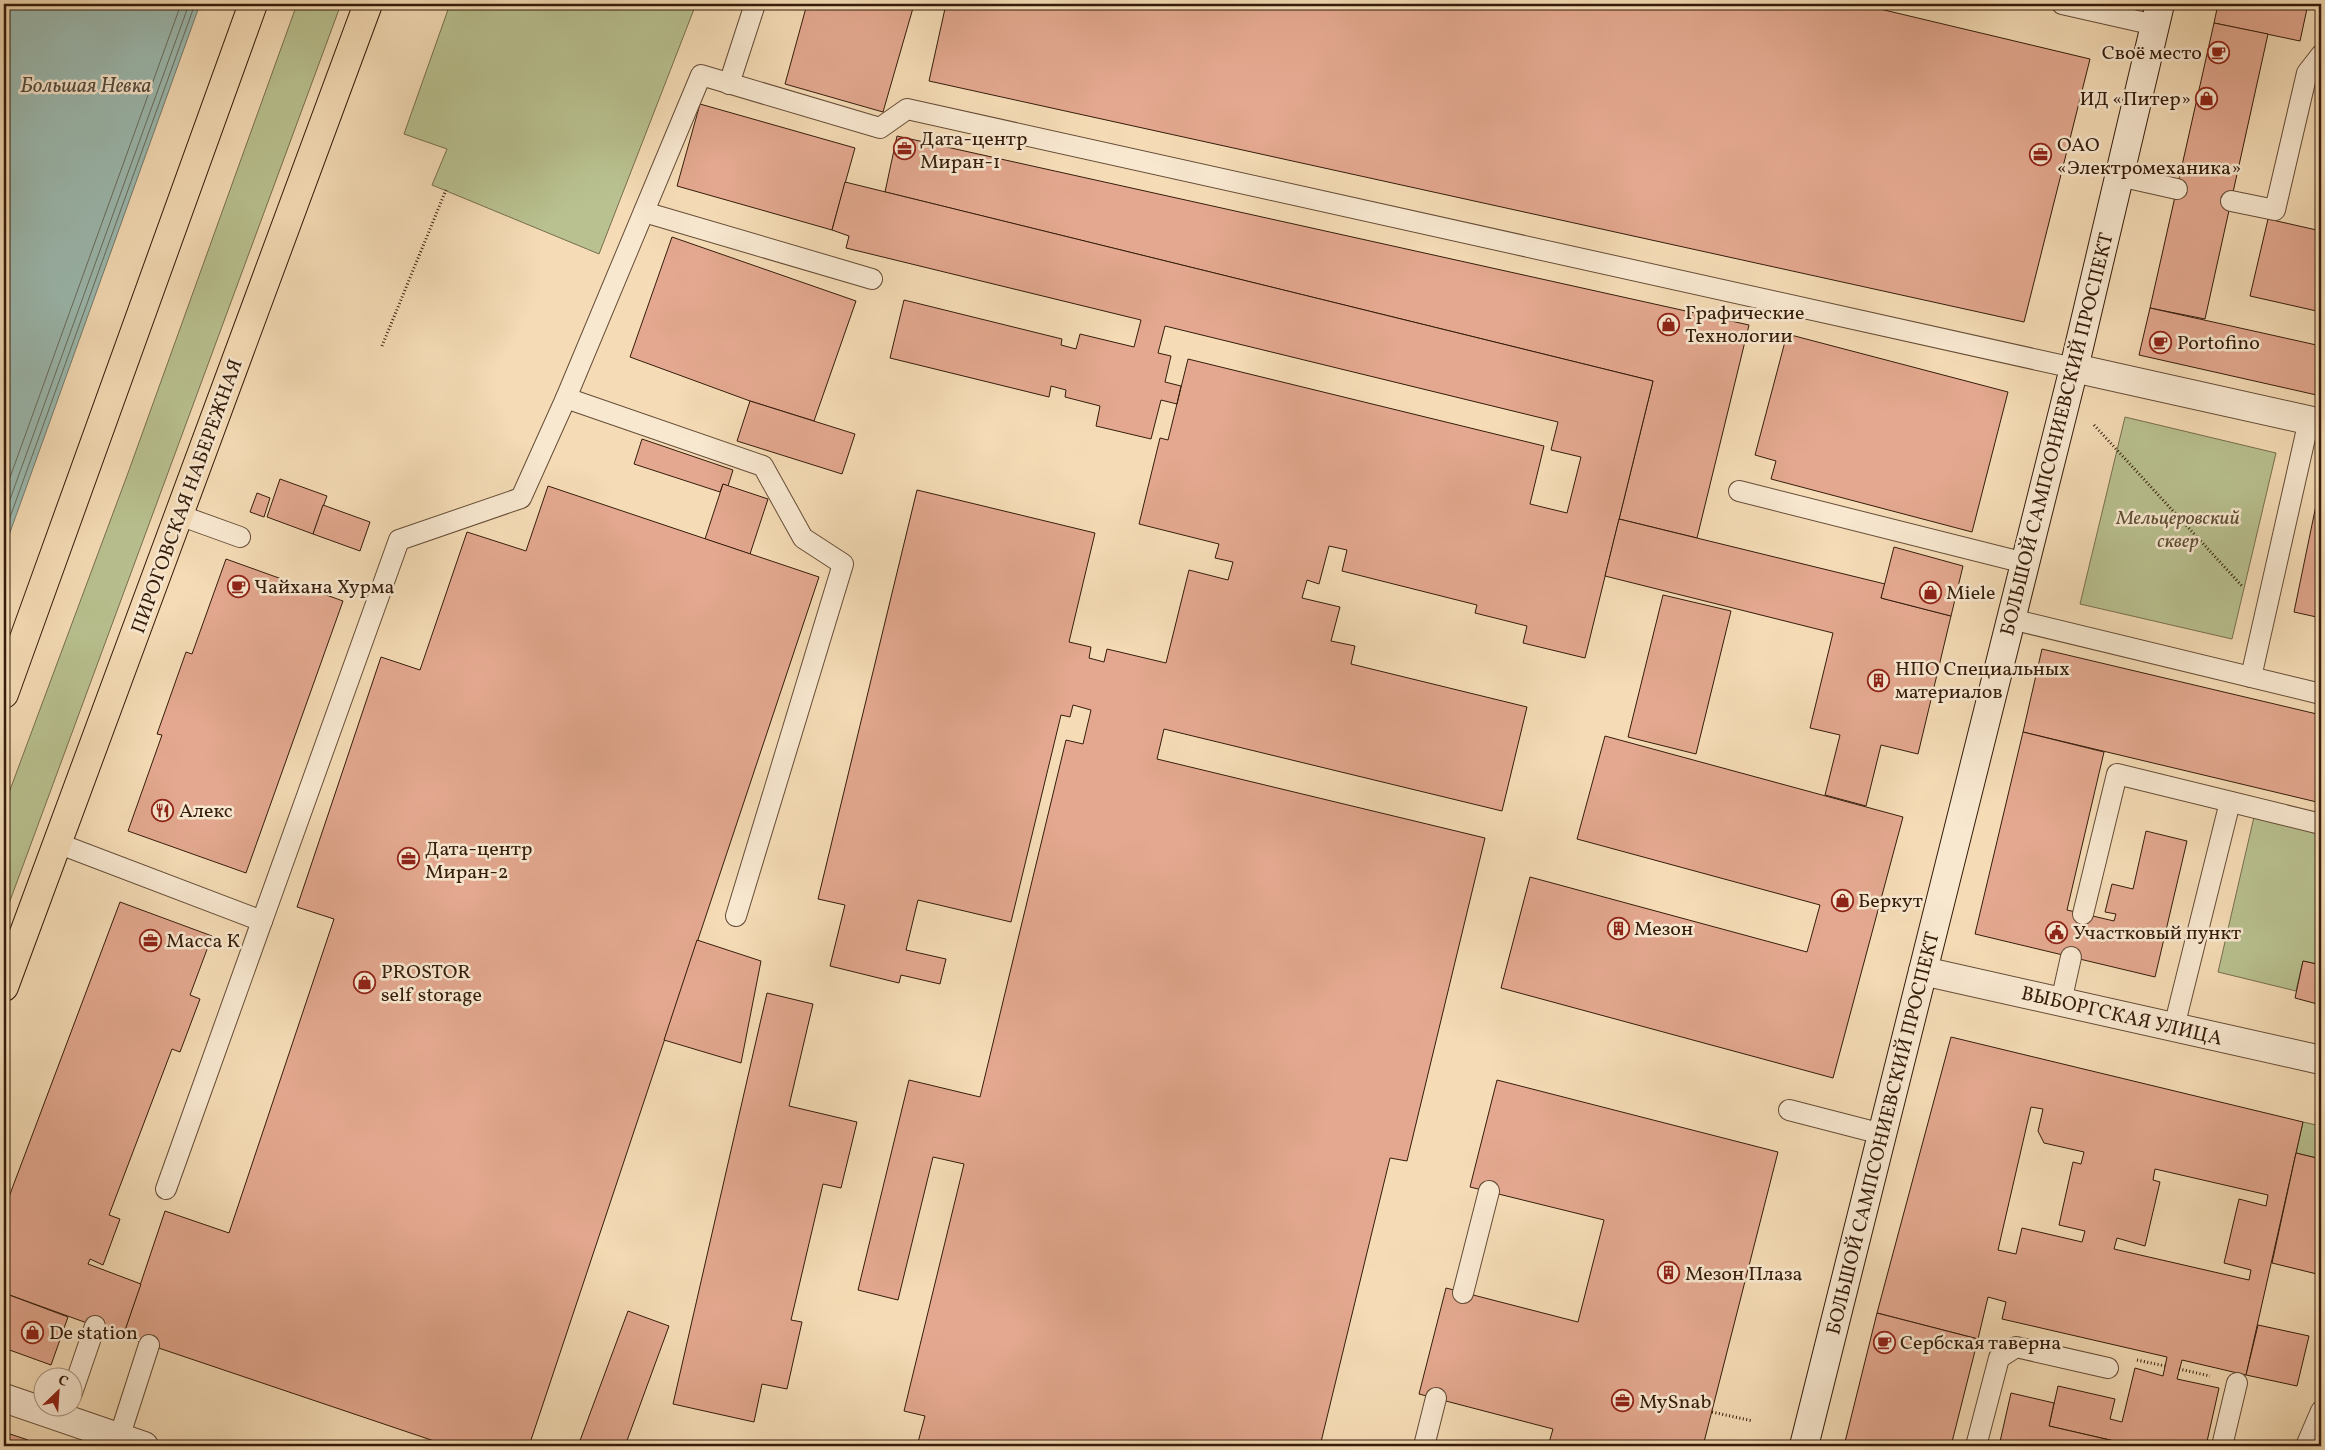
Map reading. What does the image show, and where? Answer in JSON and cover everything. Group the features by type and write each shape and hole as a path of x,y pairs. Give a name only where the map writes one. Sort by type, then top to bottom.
{"main road":[{"path":"4,694 253,4"},
{"name":"ПИРОГОВСКАЯ НАБЕРЕЖНАЯ","path":"4,988 368,4"},
{"name":"БОЛЬШОЙ САМПСОНИЕВСКИЙ ПРОСПЕКТ","path":"1804,1446 2074,368 2158,14"},
{"path":"2074,368 2315,422"},
{"name":"ВЫБОРГСКАЯ УЛИЦА","path":"1923,971 2321,1060"},
{"path":"4,1398 32,1405"},
{"path":"76,1418 118,1438 144,1446"}],"lane":[{"path":"729,84 755,4"},
{"path":"2062,4 2158,14"},
{"path":"2231,201 2274,210 2307,73 2321,55"},
{"path":"166,1190 399,540 521,498 566,398 701,75 880,128 907,109 2074,368"},
{"path":"2119,176 2177,189"},
{"path":"644,212 872,279"},
{"path":"566,398 763,466 803,538 843,564 736,916"},
{"path":"2251,677 2315,422"},
{"path":"1739,491 2025,563"},
{"path":"179,514 240,537"},
{"path":"2011,619 2321,694"},
{"path":"2082,914 2117,774 2321,824"},
{"path":"2174,1026 2230,802"},
{"path":"58,843 262,921"},
{"path":"2061,1002 2071,957"},
{"path":"1789,1110 1882,1134"},
{"path":"1463,1293 1489,1191"},
{"path":"81,1368 95,1326"},
{"path":"118,1438 149,1345"},
{"path":"1976,1446 1998,1358 2016,1347 2108,1368"},
{"path":"2222,1446 2237,1382"},
{"path":"1424,1446 1436,1398"},
{"path":"2306,1446 2321,1411"}],"path":[{"path":"382,346 446,190"},
{"path":"2094,425 2266,612"},
{"path":"1712,1412 1752,1421"}],"green space":[{"path":"297,4 341,4 4,917 4,806 128,473"},
{"path":"450,4 696,4 599,254 432,185 447,149 404,134"},
{"name":"Мельцеровский сквер","path":"2125,417 2276,453 2232,639 2080,604"},
{"path":"2254,817 2321,833 2321,965 2303,961 2296,991 2218,972"},
{"path":"2303,1122 2321,1126 2321,1159 2296,1153"}],"water":[{"name":"Большая Невка","path":"4,4 200,4 4,549"}],"building":[{"path":"807,4 899,4 913,8 883,112 785,84"},
{"path":"946,4 1859,4 2090,59 2024,322 929,81"},
{"path":"2218,4 2308,4 2300,41 2214,23"},
{"path":"2214,23 2268,34 2205,319 2150,308"},
{"path":"700,104 855,148 832,230 677,186"},
{"path":"897,136 1749,325 1697,538 1619,519 1653,381 885,192"},
{"path":"845,182 1653,381 1585,658 1523,643 1527,626 1475,613 1477,605 1342,571 1347,550 1329,546 1319,584 1307,580 1302,598 1340,607 1331,641 1355,646 1351,664 1527,707 1502,811 1164,729 1157,759 1485,838 1407,1161 1390,1158 1320,1446 917,1446 925,1416 904,1411 964,1164 933,1157 898,1300 858,1290 909,1080 980,1097 1066,740 1083,744 1091,710 1073,705 1070,717 1061,715 1011,922 918,900 906,950 946,959 940,984 901,975 899,983 830,966 845,905 818,899 917,490 1095,533 1069,642 1091,647 1089,658 1104,662 1107,649 1166,663 1189,570 1228,580 1233,562 1215,558 1219,544 1139,524 1160,438 1168,440 1177,404 1161,400 1151,439 1096,426 1100,406 1065,397 1066,390 1051,386 1049,397 890,358 904,300 1062,339 1061,345 1076,349 1080,334 1134,347 1141,320 846,248 849,236 832,230","holes":["1165,326 1558,422 1551,450 1581,457 1567,513 1530,504 1544,446 1188,359 1178,399 1181,386 1165,382 1171,356 1158,353"]},
{"path":"2268,219 2321,231 2321,312 2250,296"},
{"path":"672,237 856,301 814,421 750,401 630,357"},
{"path":"2150,308 2321,346 2321,396 2139,355"},
{"path":"1787,334 2008,392 1972,532 1771,479 1776,461 1755,455"},
{"path":"750,401 855,434 842,474 737,441"},
{"path":"642,439 733,470 728,486 723,484 720,492 634,464"},
{"path":"280,479 327,496 313,534 267,517"},
{"path":"2321,481 2321,618 2294,612"},
{"path":"723,484 768,499 750,554 705,539"},
{"path":"548,486 819,577 529,1446 449,1446 123,1336 165,1211 229,1233 334,919 297,907 381,657 420,670 467,532 526,551"},
{"path":"257,493 270,498 264,517 250,512"},
{"path":"323,505 370,522 360,551 313,534"},
{"name":"НПО Специальных материалов","path":"1619,519 1885,584 1881,598 1951,616 1918,754 1881,745 1866,806 1825,795 1840,735 1810,728 1833,633 1605,576"},
{"path":"1894,547 1963,566 1951,616 1881,598"},
{"path":"226,559 343,601 246,873 128,831 162,735 157,734 186,652 192,654"},
{"path":"1663,595 1731,611 1696,754 1628,737"},
{"path":"2042,649 2321,715 2321,803 2023,732"},
{"path":"2023,732 2104,752 2067,910 2114,921 2116,914 2105,912 2112,884 2133,889 2146,831 2187,841 2155,977 1975,934"},
{"name":"Мезон","path":"1605,736 1903,817 1833,1078 1501,988 1530,877 1807,952 1820,905 1577,839"},
{"path":"120,902 212,936 190,995 200,999 180,1052 172,1049 109,1215 120,1219 103,1265 90,1259 88,1264 141,1284 123,1336 4,1293 4,1210"},
{"path":"697,940 761,961 741,1063 664,1040"},
{"path":"2303,961 2321,965 2321,1005 2295,998"},
{"path":"767,993 813,1004 789,1106 857,1122 841,1188 823,1184 791,1320 802,1322 787,1389 762,1384 754,1422 673,1404"},
{"path":"1951,1037 2303,1122 2246,1375 2182,1360 2177,1379 2219,1388 2206,1446 2136,1446 2049,1426 2058,1386 2115,1399 2110,1419 2122,1422 2135,1368 2163,1376 2167,1357 2002,1319 2006,1302 1988,1297 1978,1339 1877,1313","holes":["2031,1107 2043,1109 2038,1131 2044,1143 2084,1152 2081,1164 2073,1162 2059,1225 2085,1231 2082,1242 2022,1228 2016,1254 1998,1250","2155,1169 2268,1195 2266,1206 2239,1199 2224,1263 2251,1270 2249,1280 2114,1249 2117,1238 2145,1246 2160,1182 2153,1180"]},
{"name":"Мезон Плаза","path":"1497,1080 1778,1152 1703,1446 1548,1446 1553,1429 1419,1394 1446,1288 1578,1322 1604,1220 1470,1187"},
{"path":"2296,1153 2321,1159 2321,1275 2272,1263"},
{"name":"De station","path":"4,1293 68,1317 51,1365 4,1348"},
{"path":"628,1311 669,1326 625,1446 578,1446"},
{"path":"1877,1313 1978,1339 1951,1446 1844,1446"},
{"path":"2258,1325 2309,1336 2297,1386 2246,1375"},
{"path":"2011,1393 2054,1403 2049,1426 2136,1446 1999,1446"},
{"path":"4,1432 28,1440 26,1446 4,1446"}],"place":[{"name":"Своё место","path":"2218,52"},
{"name":"ИД «Питер»","path":"2207,98"},
{"name":"Дата-центр Миран-1","path":"904,149"},
{"name":"ОАО «Электромеханика»","path":"2041,155"},
{"name":"Графические Технологии","path":"1669,324"},
{"name":"Portofino","path":"2161,342"},
{"name":"Чайхана Хурма","path":"238,586"},
{"name":"Miele","path":"1930,592"},
{"name":"НПО Специальных материалов","path":"1879,680"},
{"name":"Алекс","path":"163,810"},
{"name":"Дата-центр Миран-2","path":"409,859"},
{"name":"Беркут","path":"1842,900"},
{"name":"Мезон","path":"1618,928"},
{"name":"Участковый пункт","path":"2057,932"},
{"name":"Масса К","path":"150,940"},
{"name":"PROSTOR self storage","path":"365,983"},
{"name":"Мезон Плаза","path":"1669,1273"},
{"name":"De station","path":"33,1332"},
{"name":"Сербская таверна","path":"1884,1342"},
{"name":"MySnab","path":"1623,1401"}]}
